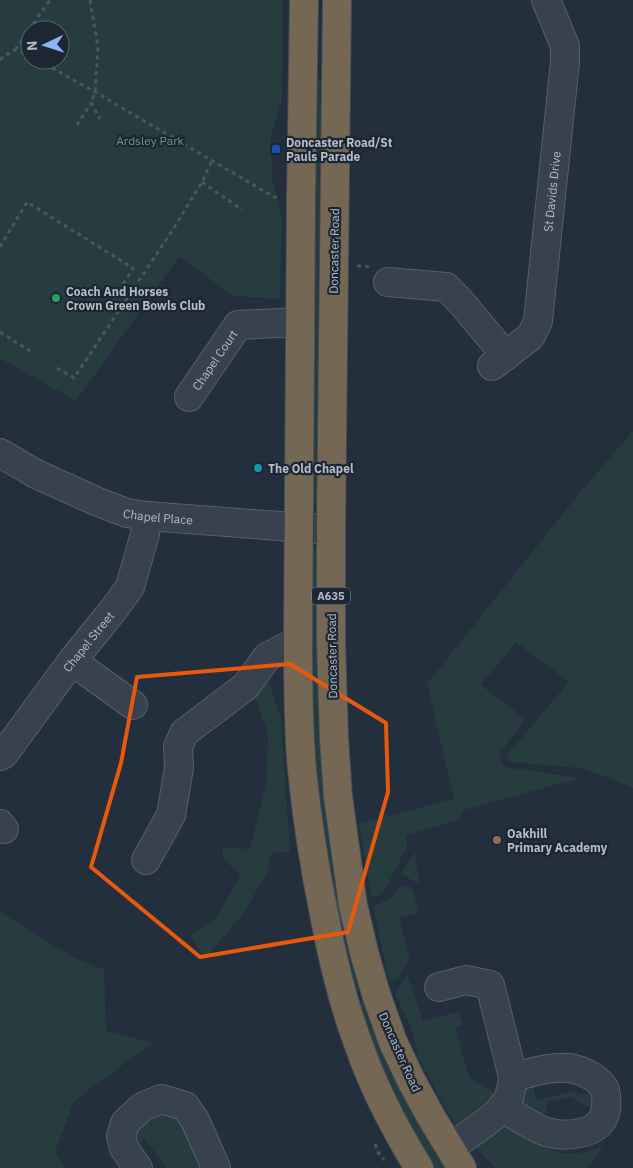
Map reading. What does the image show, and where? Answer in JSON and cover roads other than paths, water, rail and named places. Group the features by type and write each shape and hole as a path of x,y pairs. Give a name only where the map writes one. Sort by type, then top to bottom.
{"highway":[{"name":"A635","path":"304,0 298,641 298,699 302,768 319,890 346,1009 358,1045 374,1083 397,1131 419,1168"},
{"name":"Doncaster Road","path":"337,0 331,642 338,796 353,905 376,994 411,1080 456,1158"}],"street":[{"name":"St Davids Drive","path":"388,282 446,287 460,301 499,361 531,336 538,321 536,265 566,62 565,46 546,0"},
{"name":"Chapel Court","path":"189,397 238,325 300,322"},
{"name":"Chapel Place","path":"0,454 36,474 126,513 331,530"},
{"name":"Chapel Street","path":"2,755 130,586 145,534 147,516"},
{"path":"146,860 171,815 179,768 169,739 184,733 246,686 268,657 298,641"},
{"path":"72,661 132,705"},
{"path":"439,987 466,980 490,985 513,1077 508,1100 456,1158"},
{"path":"502,1108 547,1132 567,1135 581,1133 592,1128 604,1117 606,1099 604,1089 598,1082 583,1072 570,1068 550,1069 513,1077"},
{"path":"138,1168 124,1148 121,1136 125,1123 142,1107 161,1099 185,1106 195,1120 216,1168"}],"place":[{"name":"Doncaster Road/St Pauls Parade","path":"276,149"},
{"name":"Coach And Horses Crown Green Bowls Club","path":"56,298"},
{"name":"The Old Chapel","path":"258,468"},
{"name":"Oakhill Primary Academy","path":"497,840"}],"park label":[{"name":"Ardsley Park","path":"150,140"}]}
